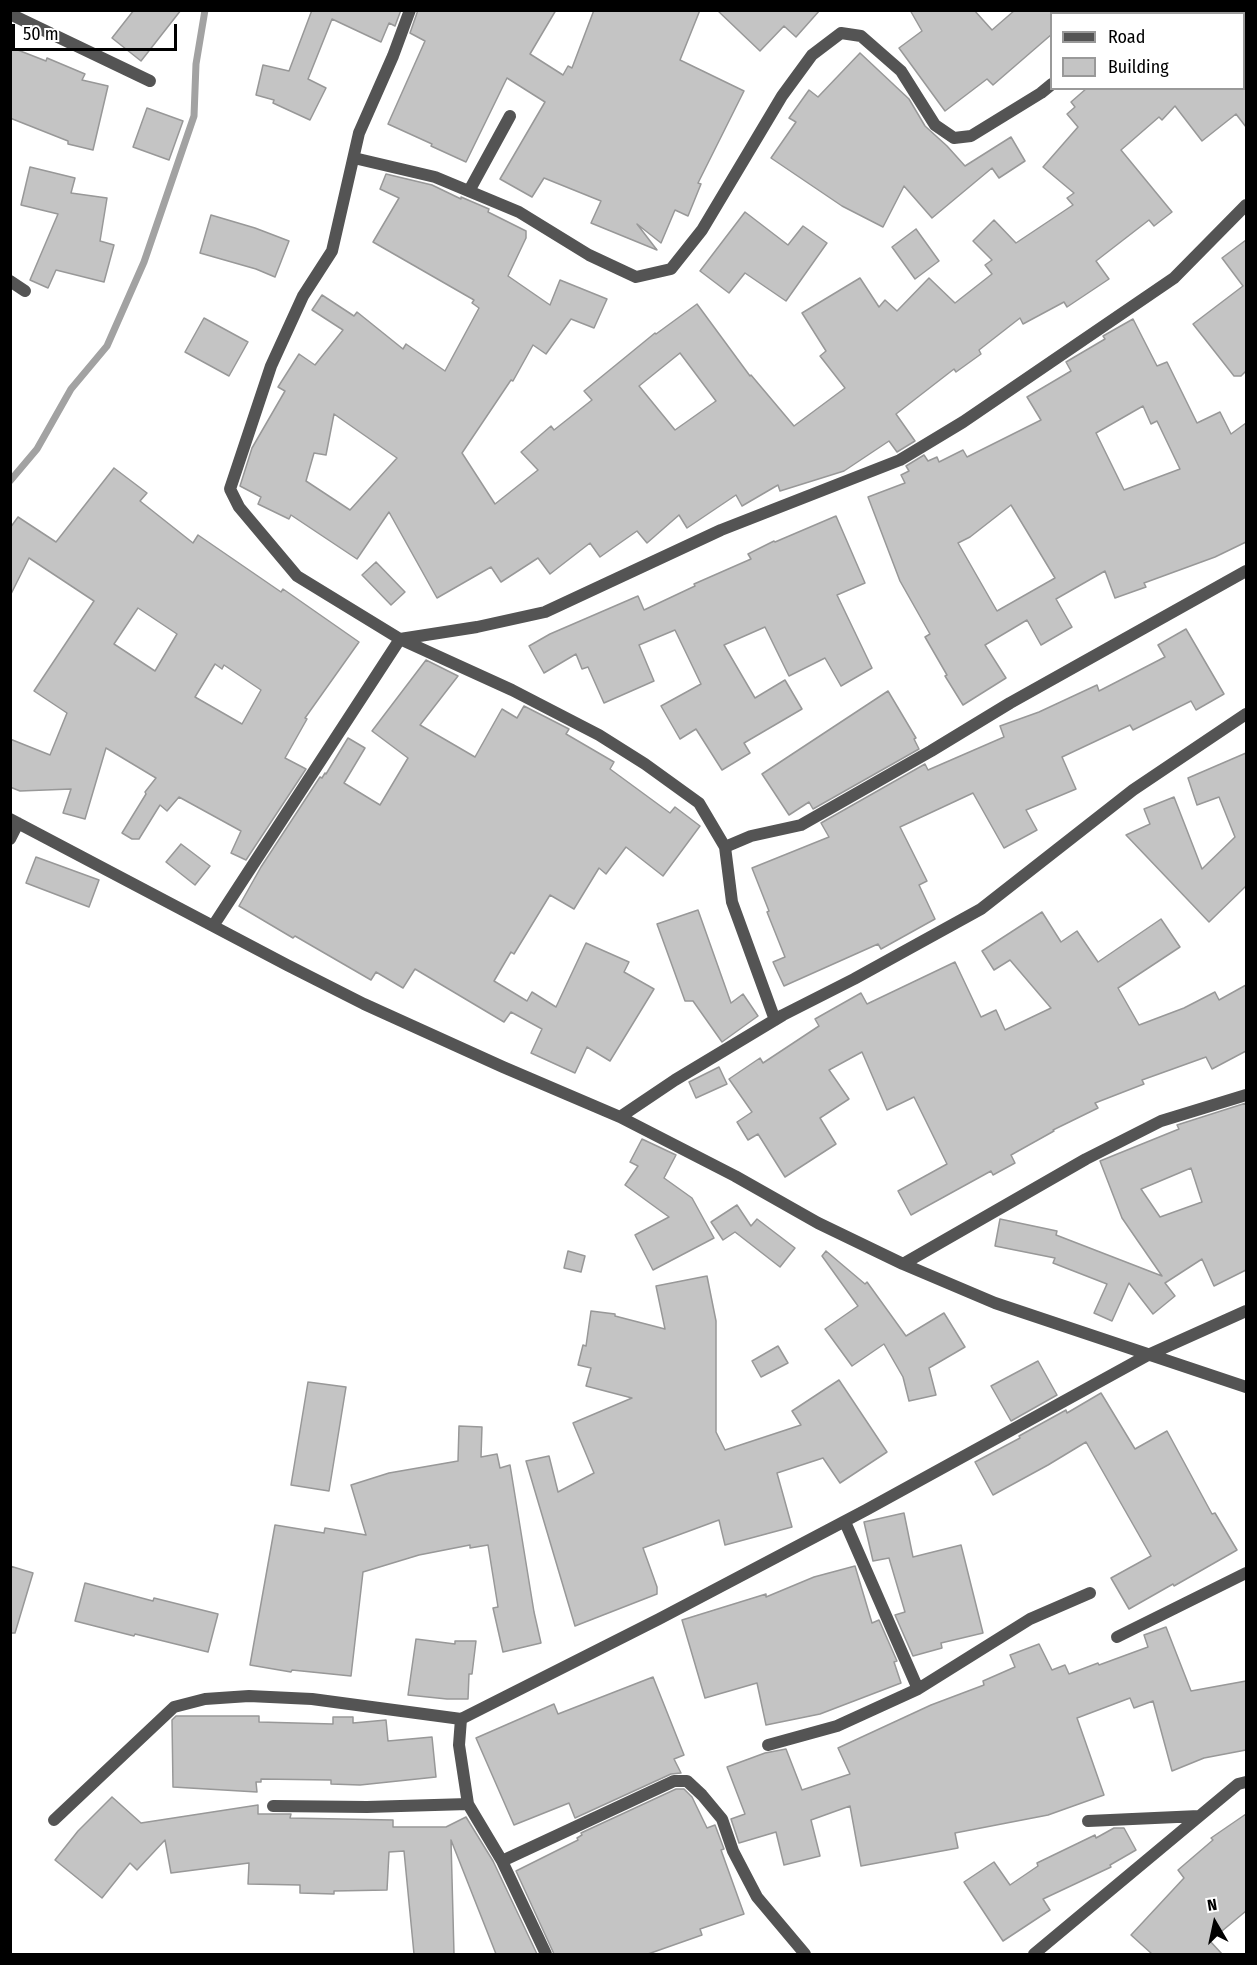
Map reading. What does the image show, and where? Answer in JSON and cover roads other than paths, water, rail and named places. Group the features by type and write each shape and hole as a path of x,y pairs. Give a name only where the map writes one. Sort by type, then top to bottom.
{"street":[{"path":"410,10 393,56 359,133 332,251 303,296 271,366 230,489 244,514 297,576 400,639 512,690 599,735 699,802 725,847 732,902 775,1020"},
{"path":"10,14 150,81"},
{"path":"354,158 435,177 519,212 590,255 636,277 671,269 702,230 788,87 812,55 841,33 861,36 901,71 935,125 954,138 971,136 1050,86"},
{"path":"468,191 510,116"},
{"path":"213,926 400,639 477,627 545,612 721,531 900,460 963,422 1174,278 1246,205"},
{"path":"10,281 25,291"},
{"path":"725,847 750,836 801,825 1010,703 1246,571"},
{"path":"620,1117 675,1080 775,1020 981,909 1133,790 1246,714"},
{"path":"10,839 14,821 364,1004 620,1117 735,1176 818,1223 903,1264 994,1303 1246,1387"},
{"path":"903,1264 1086,1159 1161,1121 1246,1095"},
{"path":"54,1820 174,1707 204,1699 249,1696 312,1699 461,1719 659,1619 845,1521 1148,1355 1246,1311"},
{"path":"845,1521 918,1689"},
{"path":"1117,1637 1246,1573"},
{"path":"768,1745 837,1726 918,1689 1030,1619 1090,1593"},
{"path":"461,1719 459,1745 468,1804 502,1861 546,1954"},
{"path":"502,1861 674,1781 687,1781 702,1795 722,1820 733,1851 757,1897 805,1954"},
{"path":"1034,1954 1199,1816 1244,1786"},
{"path":"273,1806 367,1808 468,1804"},
{"path":"1088,1821 1199,1816"}],"waterway":[{"path":"10,481 37,449 71,389 107,346 144,262 194,116 196,64 205,10"}]}
